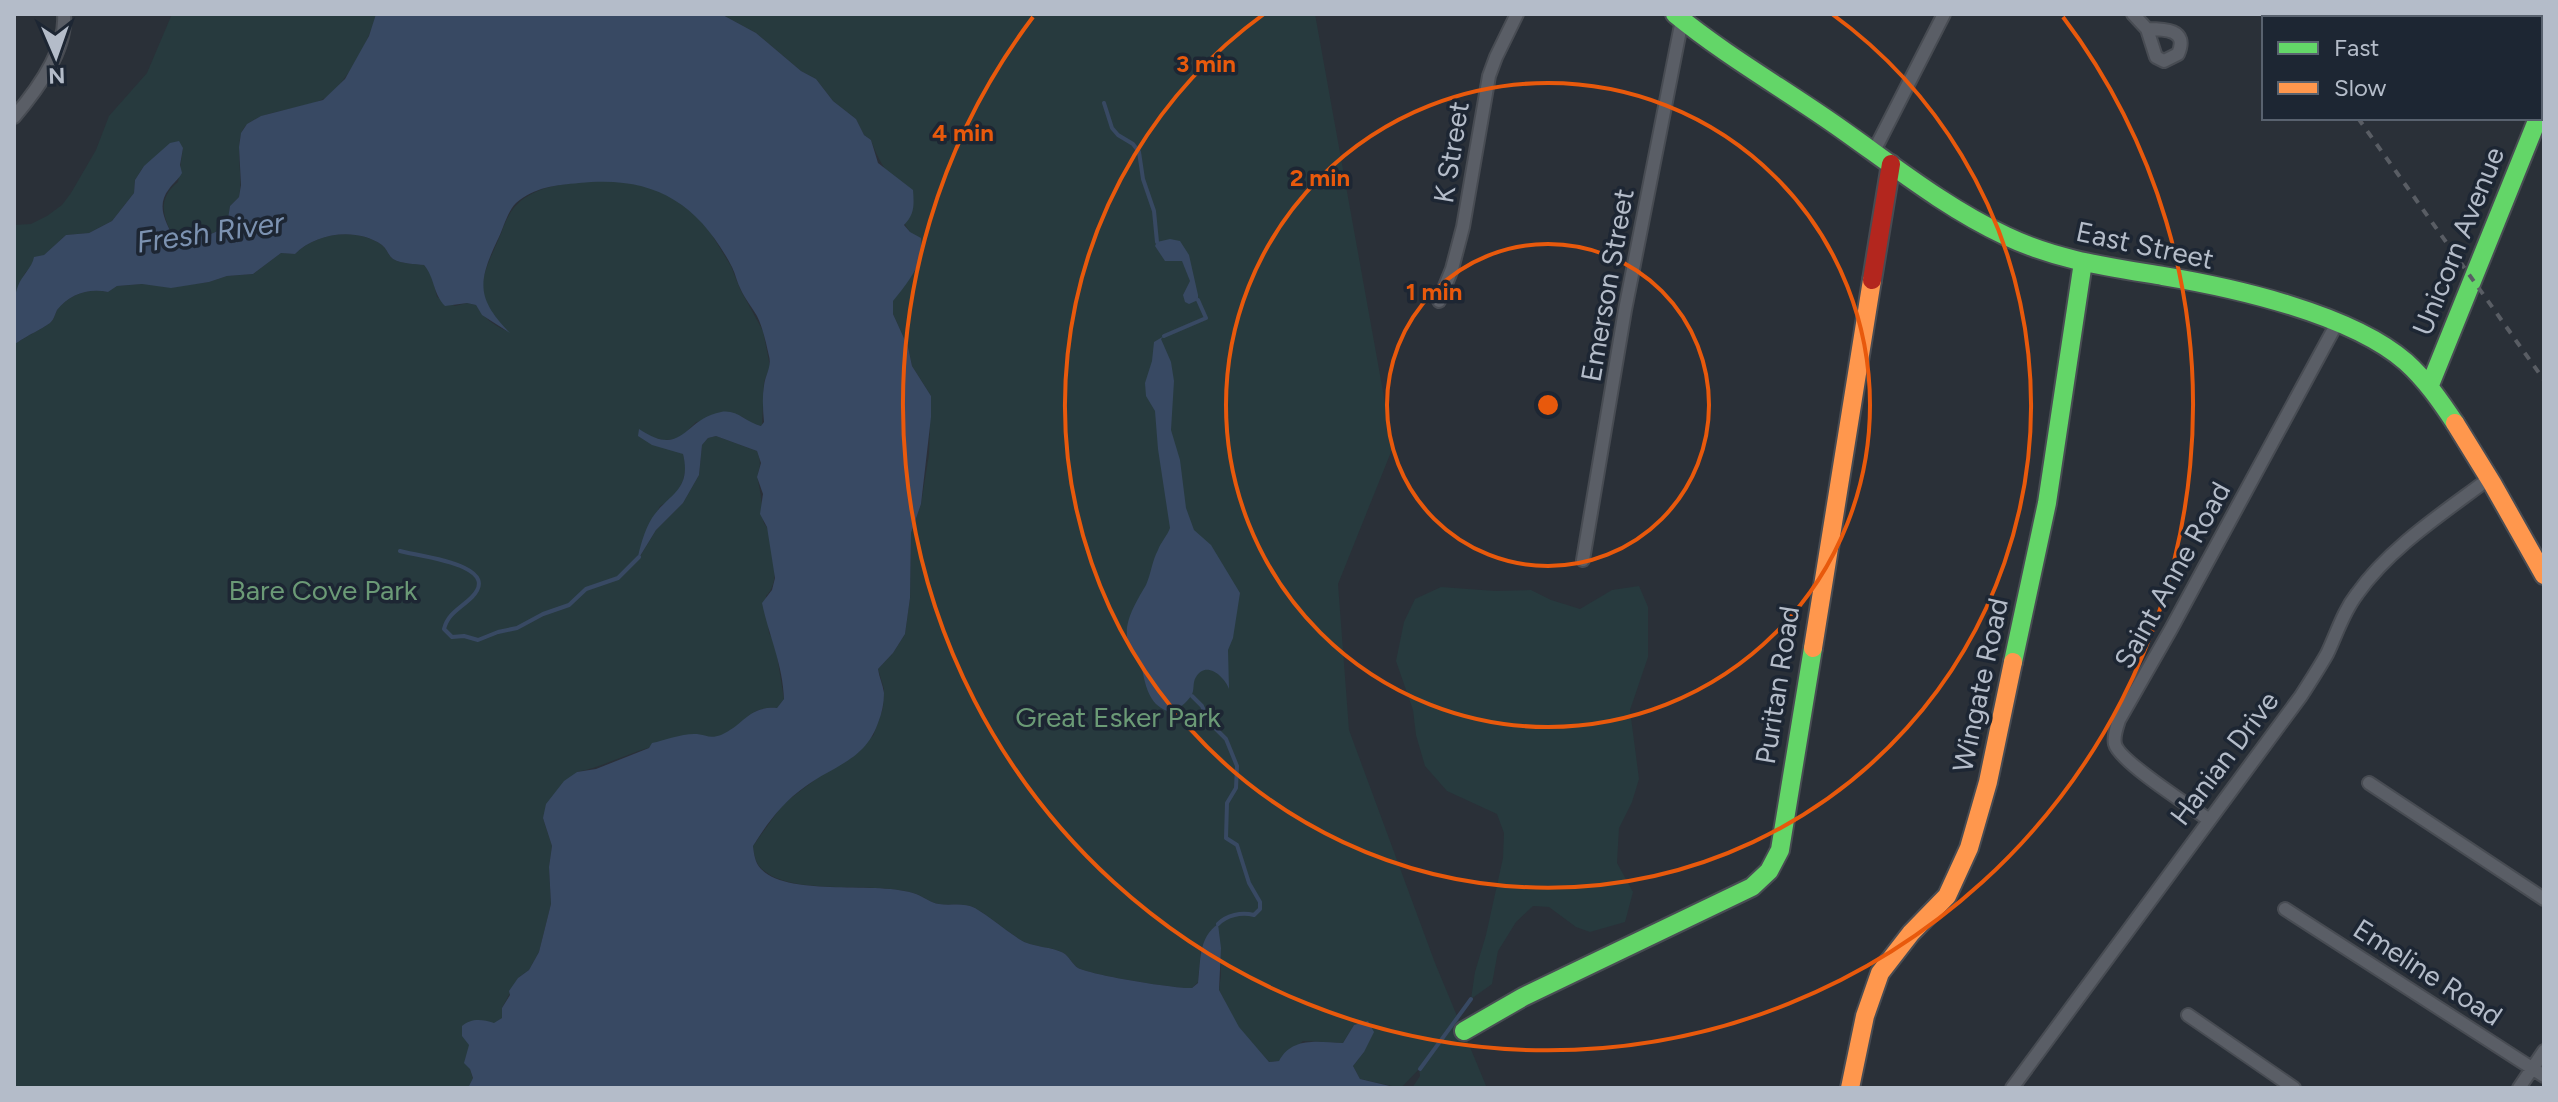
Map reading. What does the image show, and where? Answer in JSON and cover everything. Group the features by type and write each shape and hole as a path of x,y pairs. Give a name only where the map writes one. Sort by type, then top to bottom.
{"street":[{"path":"14,117 57,56 63,39 64,14"},
{"name":"K Street","path":"1439,301 1452,269 1463,227 1489,76 1517,14"},
{"path":"1874,151 1944,14"},
{"path":"2133,14 2147,29"},
{"name":"East Street","path":"1679,17 1725,53 1874,151 1937,198 2002,236 2083,262 2198,283 2288,307 2363,335 2395,354 2430,385 2491,477 2544,575"},
{"name":"Emerson Street","path":"1583,560 1679,17"},
{"name":"Unicorn Avenue","path":"2430,385 2537,120"},
{"name":"Puritan Road","path":"1464,1031 1523,997 1752,887 1769,874 1775,864 1784,827 1891,164"},
{"name":"Wingate Road","path":"1850,1088 1865,1016 1880,973 1911,933 1947,896 1969,848 1988,782 2047,503 2083,262"},
{"name":"Saint Anne Road","path":"2208,819 2125,760 2115,745 2115,733 2119,720 2336,325"},
{"name":"Hanian Drive","path":"2012,1088 2301,696 2323,661 2359,590 2385,562 2491,477"},
{"path":"2369,783 2544,899"},
{"name":"Emeline Road","path":"2285,909 2544,1076"},
{"path":"2188,1015 2294,1088"},
{"path":"2519,1088 2544,1051"}],"green space":[{"path":"172,14 376,14 356,60 333,92 316,102 265,115 246,126 240,142 239,197 230,206 227,225 201,236 172,234 164,206 167,194 178,182 183,148 144,166 135,180 134,193 112,221 89,233 66,235 25,273 14,299 14,225 31,224 47,216 62,205 71,193 96,150 109,116 147,73"},
{"name":"Great Esker Park","path":"721,14 1315,14 1393,447 1338,584 1349,730 1435,963 1487,1088 1412,1088 1420,1076 1419,1069 1401,1088 1360,1079 1353,1066 1364,1052 1354,1025 1343,1043 1303,1041 1279,1061 1269,1062 1238,1027 1219,990 1219,932 1201,949 1198,982 1192,988 1152,984 1078,968 1065,954 1024,942 971,906 936,903 900,890 792,883 774,877 759,866 753,846 783,804 873,736 883,708 884,689 878,669 905,634 910,598 911,533 921,504 929,454 931,396 912,366 908,347 893,314 892,301 910,232 889,176 871,140 864,135 856,119 833,101 816,79 801,71 756,33"},
{"name":"Bare Cove Park","path":"606,180 658,190 681,202 707,227 731,266 763,331 770,366 764,382 762,426 741,416 696,422 679,439 655,438 683,454 686,467 683,481 673,499 660,506 639,558 656,530 683,503 699,475 702,445 708,438 716,436 757,451 763,521 770,537 775,564 771,590 766,596 769,633 775,643 784,699 777,708 758,710 717,737 648,748 577,772 543,818 552,846 549,867 551,904 539,952 529,970 518,978 502,1008 502,1018 469,1045 473,1079 468,1088 14,1088 14,345 52,321 62,304 80,294 108,292 117,286 142,284 171,287 253,274 281,253 295,254 314,241 349,234 372,239 397,261 424,265 432,275 437,297 455,306 467,303 476,305 489,321 507,331 488,306 483,285 488,263 510,213 522,200 537,191"},
{"path":"1639,586 1648,607 1648,657 1630,710 1639,779 1619,828 1617,863 1633,892 1625,922 1590,932 1576,927 1549,907 1533,906 1516,922 1498,951 1492,984 1471,999 1503,858 1504,833 1497,814 1447,791 1425,766 1413,710 1396,661 1404,622 1415,599 1441,587 1531,590 1580,609 1612,590"}],"water":[{"path":"376,14 721,14 756,33 801,71 816,79 833,101 856,119 864,135 871,140 878,163 913,190 912,213 904,225 921,238 922,247 914,272 893,301 893,314 908,347 912,366 931,396 931,417 921,504 911,533 910,598 905,634 878,669 884,700 872,735 857,754 806,786 776,813 753,846 761,869 774,878 792,883 900,890 936,903 971,906 1024,942 1065,954 1078,968 1116,978 1169,986 1192,988 1198,983 1204,943 1218,924 1221,948 1219,990 1239,1027 1269,1062 1279,1061 1284,1053 1299,1044 1343,1043 1354,1025 1368,1021 1374,1032 1353,1066 1360,1079 1398,1088 468,1088 473,1078 464,1063 469,1045 462,1036 462,1026 477,1020 494,1023 502,1018 502,1008 510,995 509,991 518,978 529,970 539,952 551,904 549,867 552,846 543,818 546,804 564,781 577,772 596,769 649,748 652,743 686,735 721,735 759,710 777,708 784,699 778,662 762,603 772,590 775,578 767,527 760,514 763,494 757,477 761,463 757,451 716,436 708,438 702,445 699,475 683,503 656,530 637,561 649,523 677,491 685,466 683,454 652,445 638,436 639,429 665,440 675,439 708,416 721,412 737,414 761,426 764,422 763,390 769,356 757,316 719,244 688,210 651,189 605,182 562,185 538,190 516,203 486,268 486,299 510,333 482,315 476,305 445,306 424,265 397,261 372,239 349,234 314,241 295,254 281,253 253,274 227,276 171,288 142,284 117,286 108,292 80,294 62,304 52,321 14,345 16,293 34,257 44,255 66,235 89,233 112,221 134,193 135,180 144,166 170,143 179,141 183,148 182,173 163,200 164,217 172,234 201,237 227,225 230,206 239,197 239,147 241,133 247,124 261,116 323,100 345,79 369,36"},
{"path":"1170,239 1180,241 1189,255 1198,300 1189,304 1183,295 1190,281 1182,261 1165,261 1155,246 1157,242"},
{"path":"1164,336 1161,339 1171,362 1174,381 1171,430 1180,460 1186,508 1194,530 1211,545 1240,593 1233,638 1228,650 1229,689 1219,675 1205,670 1196,677 1189,698 1171,712 1158,706 1150,696 1141,665 1127,636 1130,616 1170,528 1155,411 1146,396 1145,383 1154,342"}],"waterway":[{"path":"1104,103 1112,128 1139,152 1143,179 1154,211 1157,242"},
{"path":"1164,336 1206,318 1198,300"},
{"path":"400,551 454,564 476,577 479,586 452,615 444,629 452,637 478,640 517,628 569,605 586,589 618,578 639,557"},
{"path":"1192,696 1202,706 1209,722 1226,739 1237,766 1236,788 1227,803 1226,838 1237,845 1249,883 1260,902 1260,909 1254,915 1234,915 1218,924"},
{"path":"1420,1069 1471,999"}],"railway":[{"path":"2359,120 2544,380"}],"traffic: fast":[{"path":"1675,14 1918,184 1983,224 2025,244 2063,257 2257,296 2355,330 2406,362 2427,384 2455,423"},
{"path":"2430,385 2537,120"},
{"path":"2013,662 2047,503 2083,262"},
{"path":"1464,1031 1523,997 1752,887 1769,871 1780,850 1813,648"}],"traffic: slow":[{"path":"1813,648 1872,280"},
{"path":"2455,423 2544,575"},
{"path":"1850,1088 1865,1016 1880,973 1911,933 1947,896 1969,848 1988,782 2013,662"}],"traffic: jam":[{"path":"1872,280 1891,164"}],"water label":[{"name":"Fresh River","path":"210,232"}]}
